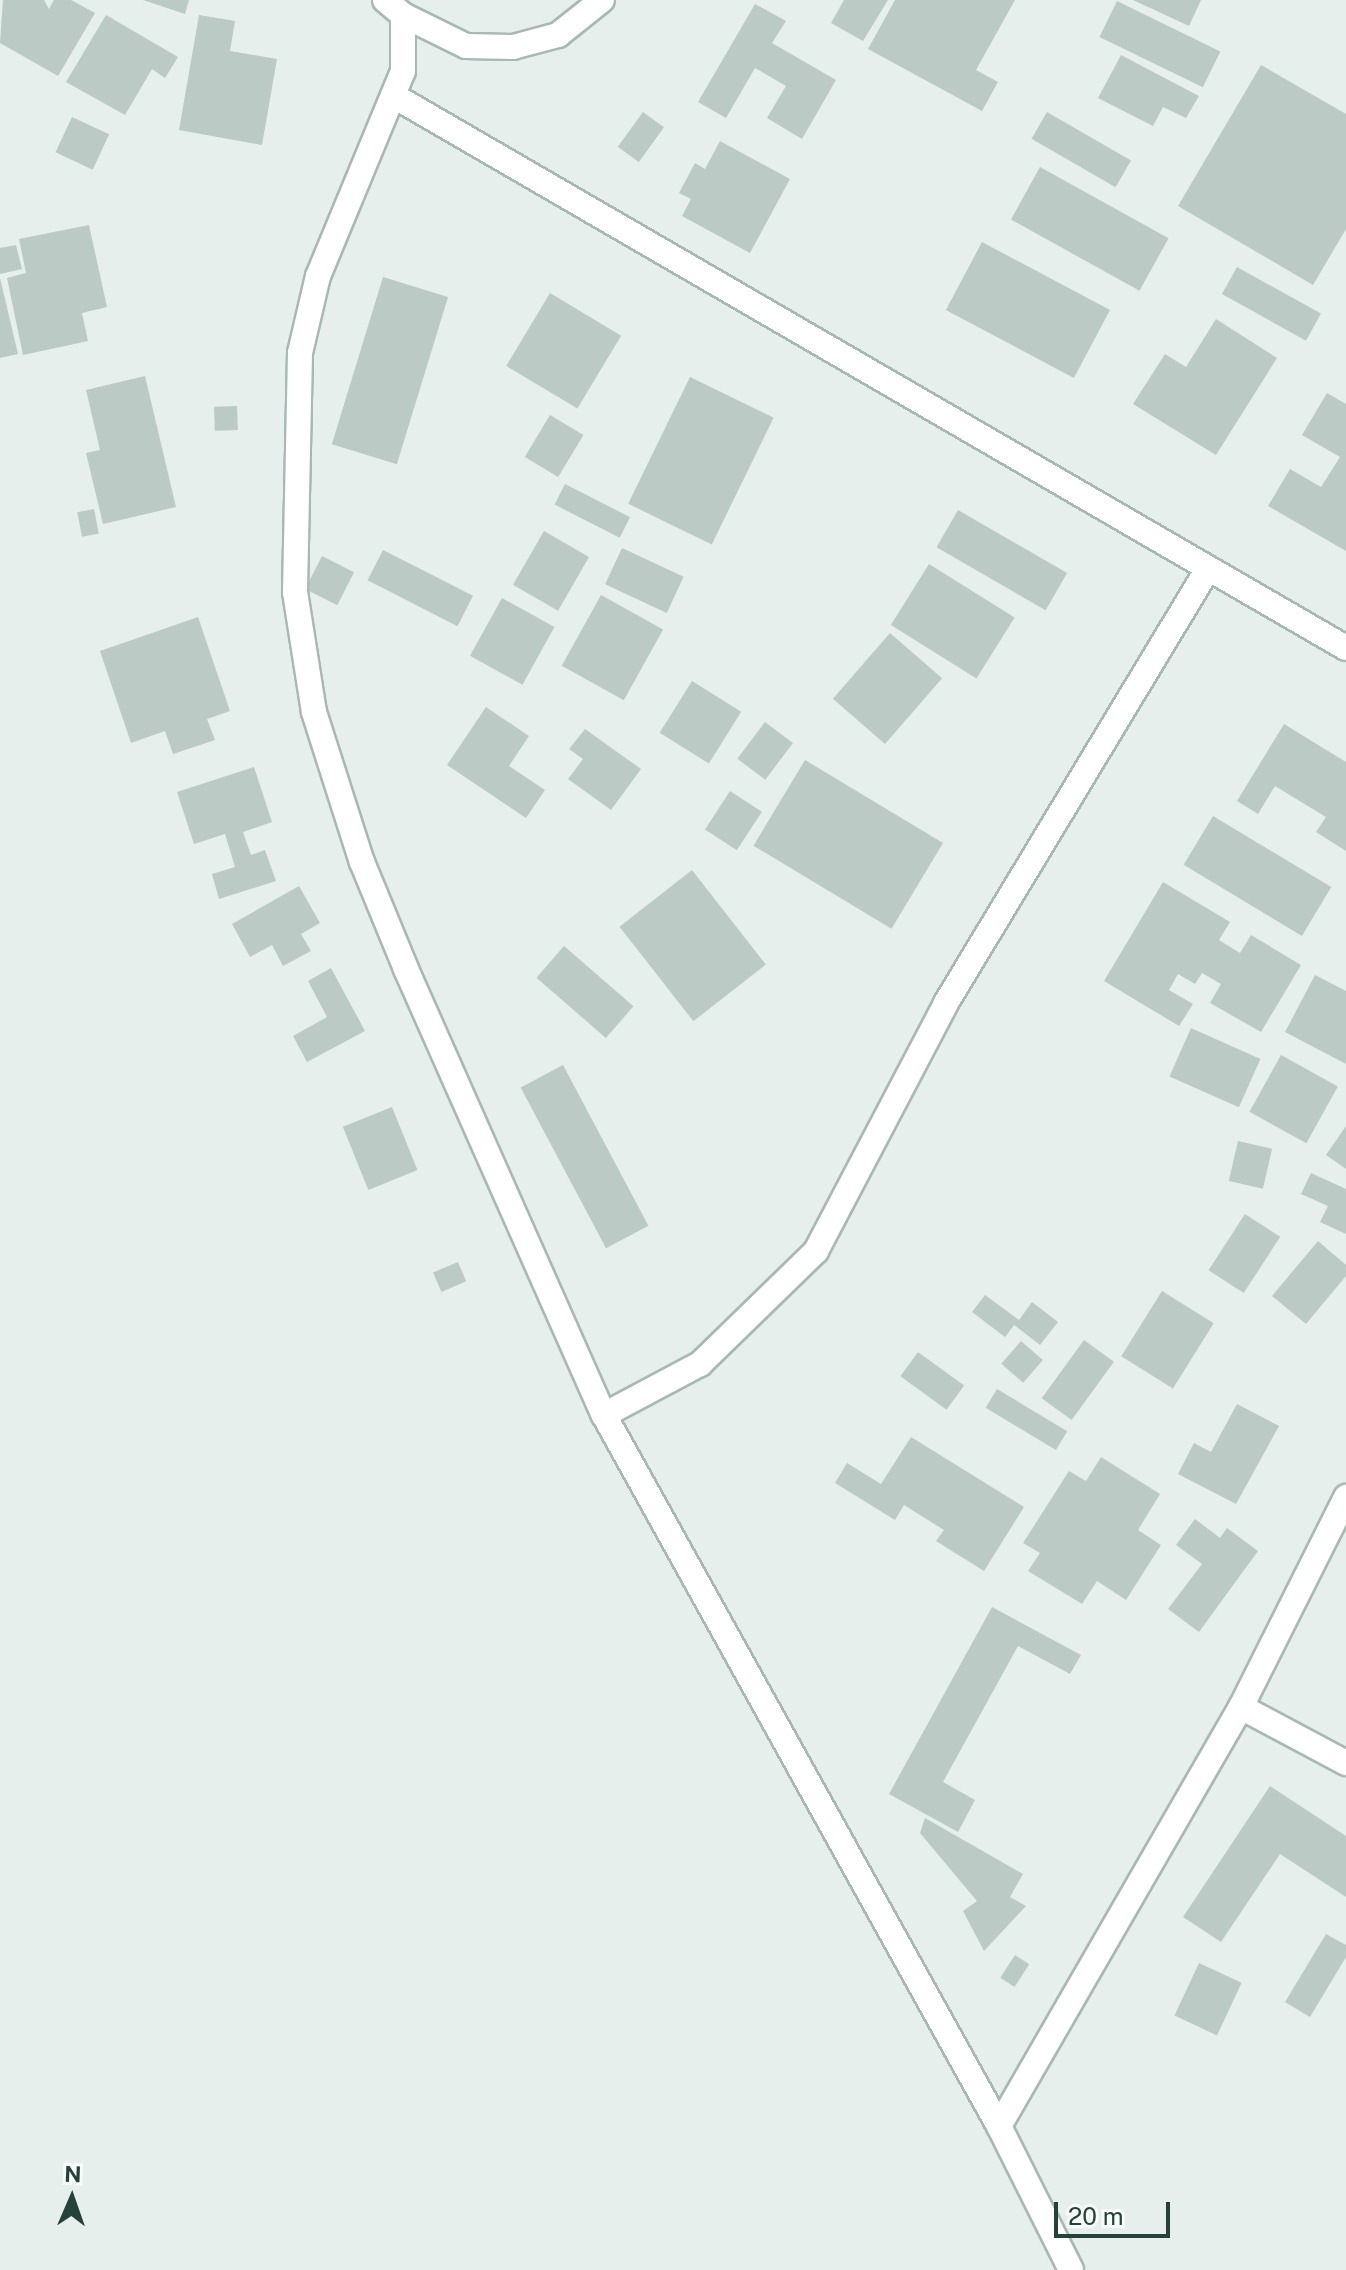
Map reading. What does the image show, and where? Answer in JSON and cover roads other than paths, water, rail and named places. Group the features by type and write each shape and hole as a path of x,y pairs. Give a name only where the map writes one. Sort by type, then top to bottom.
{"street":[{"path":"394,8 466,46 513,47 558,35 602,0"},
{"path":"394,8 407,45 394,96 318,276 300,353 295,592 314,712 362,862 406,969 604,1415 999,2126 1071,2270"},
{"path":"394,96 1206,572 1346,648"},
{"path":"604,1415 700,1364 816,1251 946,1003 1206,572"},
{"path":"999,2126 1241,1707 1346,1497"},
{"path":"1241,1707 1346,1763"}]}
